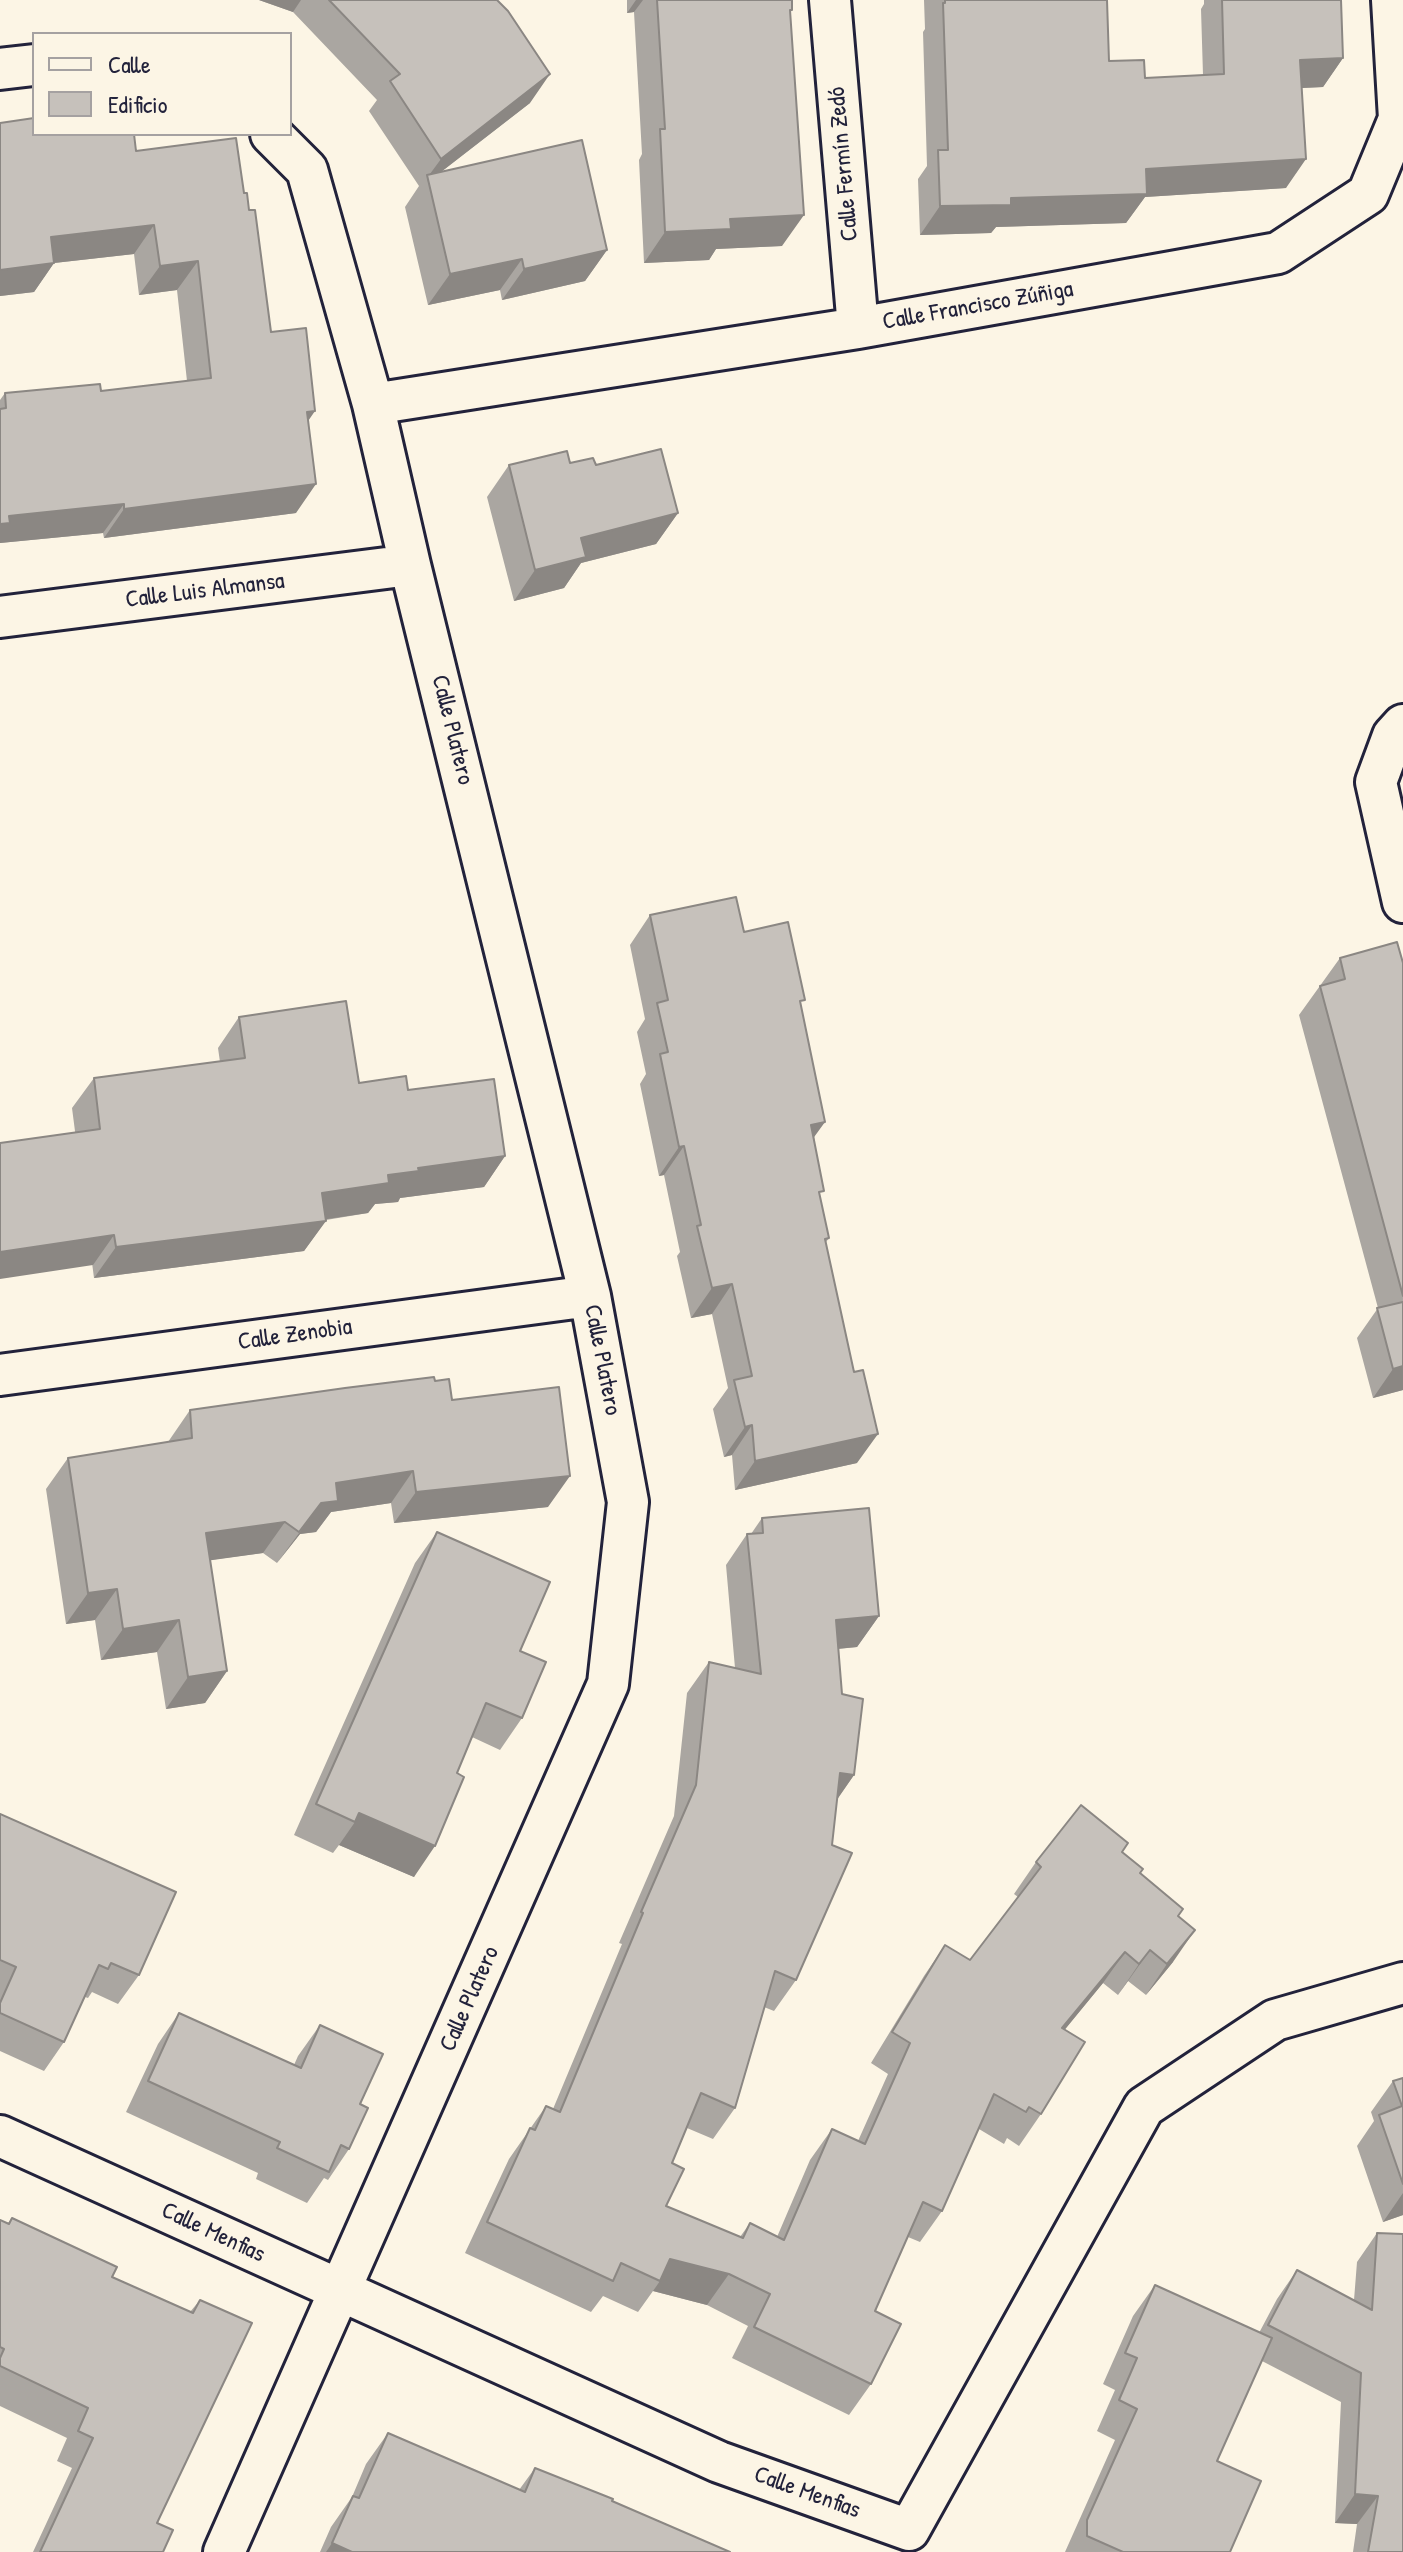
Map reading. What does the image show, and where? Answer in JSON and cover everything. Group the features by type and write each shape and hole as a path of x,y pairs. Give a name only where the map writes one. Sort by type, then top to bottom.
{"street":[{"name":"Calle Fermín Zedó","path":"830,0 858,328"},
{"name":"Calle Francisco Zúñiga","path":"373,404 858,328 1278,253 1368,194 1399,119 1392,0"},
{"path":"0,69 32,65"},
{"name":"Calle Platero","path":"224,2552 608,1684 628,1502 590,1296 373,404 307,170 273,136"},
{"name":"Calle Luis Almansa","path":"0,617 410,565"},
{"path":"1403,725 1393,736 1376,782 1403,902"},
{"name":"Calle Zenobia","path":"0,1375 590,1296"},
{"name":"Calle Menfias","path":"0,2136 719,2462 909,2530 1144,2107 1275,2020 1403,1983"}],"building":[{"path":"329,0 497,0 508,11 550,74 441,159 390,81 400,74"},
{"path":"657,0 792,0 790,10 804,215 730,219 731,229 665,232 660,129 665,129"},
{"path":"945,0 1107,0 1109,61 1144,60 1145,78 1224,74 1222,0 1341,0 1343,58 1300,60 1306,159 1146,169 1147,194 1011,198 1011,205 940,206 938,150 948,150"},
{"path":"32,118 32,136 134,136 136,151 236,138 244,193 247,193 249,210 255,210 271,332 306,328 315,411 307,412 316,484 124,509 124,504 9,516 10,523 0,524 0,409 6,408 5,393 100,384 101,391 211,378 198,261 160,266 154,225 51,237 54,263 0,270 0,123"},
{"path":"582,140 607,250 524,269 522,259 450,274 427,175"},
{"path":"661,449 678,513 581,538 586,557 535,570 509,465 567,451 570,463 593,458 596,465"},
{"path":"736,897 744,932 788,922 805,1000 800,1001 825,1122 811,1125 824,1191 819,1192 829,1238 825,1239 854,1372 863,1370 878,1434 755,1461 752,1425 745,1427 734,1380 752,1376 732,1284 712,1288 697,1226 701,1225 684,1146 679,1147 660,1054 668,1052 657,1003 668,1000 650,915"},
{"path":"1397,942 1403,963 1403,1296 1320,986 1345,979 1340,958"},
{"path":"346,1001 359,1083 406,1076 408,1090 494,1079 505,1156 418,1168 419,1171 388,1175 389,1183 322,1193 326,1221 116,1247 114,1235 0,1252 0,1143 100,1129 94,1078 245,1058 239,1017"},
{"path":"1403,1302 1403,1366 1393,1369 1377,1308"},
{"path":"434,1377 435,1381 449,1379 452,1400 559,1387 570,1476 416,1492 413,1471 336,1483 338,1501 321,1503 299,1532 285,1522 206,1533 227,1671 188,1677 179,1620 123,1629 117,1589 88,1593 68,1458 192,1438 190,1410"},
{"path":"869,1508 879,1616 836,1620 842,1694 863,1699 854,1775 840,1773 832,1845 852,1853 796,1980 775,1971 735,2108 701,2093 672,2163 684,2169 666,2206 743,2238 750,2223 784,2240 832,2129 865,2144 910,2043 892,2032 945,1945 970,1960 1041,1867 1036,1862 1081,1805 1128,1843 1122,1852 1143,1869 1140,1873 1183,1909 1178,1916 1195,1930 1167,1964 1150,1950 1139,1964 1125,1952 1062,2028 1085,2042 1041,2114 1029,2107 1026,2112 994,2094 942,2211 923,2202 875,2311 901,2324 871,2384 754,2327 770,2294 729,2274 670,2259 660,2281 621,2263 613,2281 487,2222 530,2128 535,2130 546,2106 560,2112 696,1785 709,1662 761,1674 747,1534 763,1533 762,1518"},
{"path":"437,1532 550,1582 520,1651 546,1662 522,1718 486,1703 457,1773 464,1777 435,1846 359,1813 355,1822 316,1804"},
{"path":"0,1814 176,1892 139,1975 111,1963 108,1969 99,1965 64,2042 0,2013 0,2003 16,1967 0,1960"},
{"path":"179,2013 301,2068 320,2025 383,2054 360,2104 368,2108 349,2149 341,2145 329,2172 277,2148 280,2142 148,2081"},
{"path":"1403,2078 1403,2184 1379,2115 1402,2106 1393,2081"},
{"path":"12,2218 117,2267 112,2277 193,2313 200,2300 252,2323 157,2523 173,2530 163,2552 40,2552 93,2438 78,2431 88,2408 0,2366 4,2349 0,2347 0,2220 9,2224"},
{"path":"1377,2233 1403,2234 1403,2552 1368,2552 1378,2496 1355,2494 1361,2373 1268,2325 1297,2270 1372,2310"},
{"path":"1155,2285 1272,2338 1217,2461 1261,2481 1230,2552 1123,2552 1087,2536 1087,2520 1137,2409 1119,2400 1137,2358 1125,2353"},
{"path":"388,2433 525,2492 535,2468 730,2552 352,2552 332,2543 353,2496 359,2498"}]}
